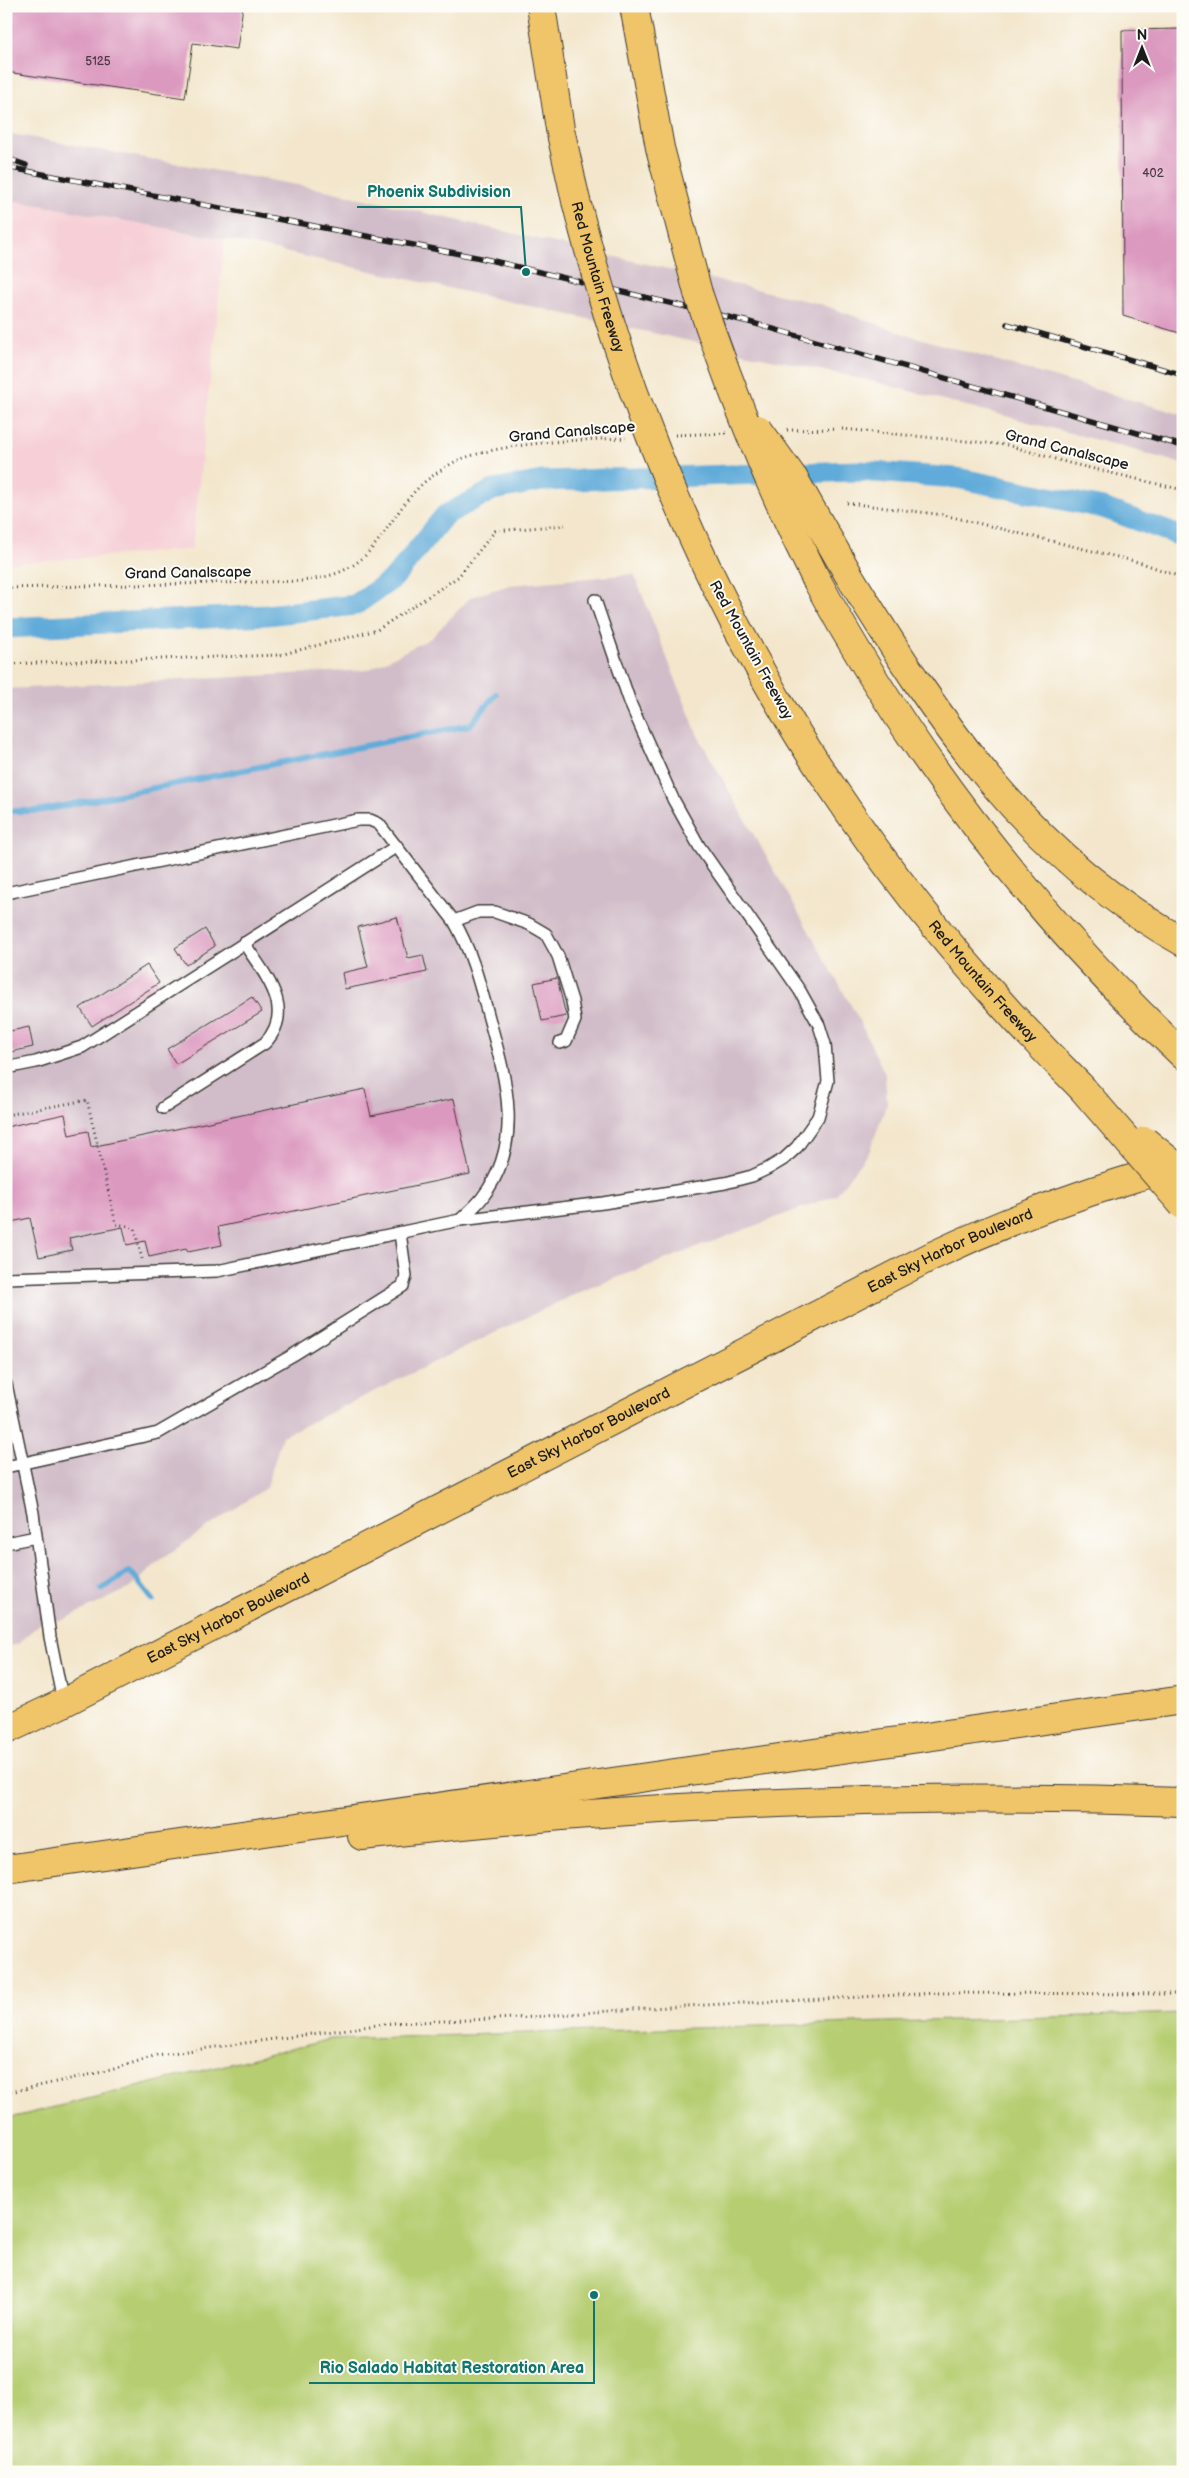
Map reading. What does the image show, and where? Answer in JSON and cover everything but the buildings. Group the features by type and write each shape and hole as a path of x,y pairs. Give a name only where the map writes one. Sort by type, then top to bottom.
{"highway":[{"name":"Red Mountain Freeway","path":"540,6 560,130 576,201 606,312 643,418 685,521 735,624 820,769 895,876 967,966 1043,1050 1081,1087 1183,1172"},
{"path":"634,6 652,113 698,293 734,395 764,470 816,579 881,691 942,783 985,841 1080,952 1175,1047"},
{"path":"734,395 794,479 850,577 903,663 957,740 1002,796 1028,825 1080,874 1135,914 1183,942"},
{"path":"1081,1087 1183,1205"},
{"name":"East Sky Harbor Boulevard","path":"6,1730 932,1256 1033,1212 1145,1174 1183,1165"},
{"path":"6,1869 1183,1700"},
{"path":"6,1724 54,1707"},
{"path":"6,1885 318,1842 478,1824 625,1812 765,1804 939,1799 1183,1802"}],"lane":[{"path":"6,1278 218,1271 460,1220 603,1203 752,1176 784,1159 797,1147 818,1116 828,1081 827,1061 818,1025 800,991 699,846 673,799 631,705 595,600"},
{"path":"6,893 358,820 370,820 380,824 454,921 473,959 504,1075 510,1115 505,1152 482,1198 460,1220"},
{"path":"6,1068 36,1062 82,1047 397,846"},
{"path":"454,921 478,912 494,912 530,924 546,934 566,980 575,1020 566,1041 560,1043"},
{"path":"163,1108 265,1043 273,1034 279,1016 275,992 244,943"},
{"path":"6,1467 158,1433 293,1356 403,1286 406,1276 400,1233"},
{"path":"6,1384 36,1537 50,1637 54,1707"},
{"path":"6,1543 36,1537"}],"path":[{"name":"Grand Canalscape","path":"780,430 843,429 1007,445 1070,463 1183,490"},
{"path":"665,436 732,433"},
{"name":"Grand Canalscape","path":"6,588 303,581 328,577 351,567 374,546 406,500 432,476 462,458 496,450 627,438"},
{"path":"848,503 944,514 1142,563 1183,578"},
{"path":"6,664 280,654 378,630 458,577 495,531 565,525"},
{"path":"6,1115 87,1100 116,1224 134,1227 142,1262"},
{"path":"6,2093 112,2070 157,2055 392,2023 518,2018 648,2008 938,1993 1183,1994"}],"shaded area":[{"path":"6,133 325,190 820,304 902,333 1183,415 1183,464 871,381 225,239 6,199"},
{"path":"6,199 225,239 192,549 6,564"},
{"path":"634,574 698,736 857,1016 885,1074 887,1103 870,1150 836,1195 579,1292 282,1436 267,1487 161,1559 132,1587 63,1620 40,1623 18,1644 6,1647 6,689 368,670 431,638 471,597 510,585"}],"green space":[{"path":"1183,2013 1183,2472 6,2472 6,2119 331,2039"}],"waterway":[{"path":"6,628 267,615 355,605 394,578 445,515 493,490 542,481 859,471 957,478 1103,508 1183,537"},
{"path":"6,811 38,811 470,725 496,694"},
{"path":"102,1589 130,1571 153,1600"}],"railway":[{"path":"6,158 26,165"},
{"path":"6,167 481,258 749,322 1183,446"},
{"path":"1007,324 1183,375"}],"place":[{"name":"Phoenix Subdivision","path":"526,272"},
{"name":"Rio Salado Habitat Restoration Area","path":"594,2295"}]}
